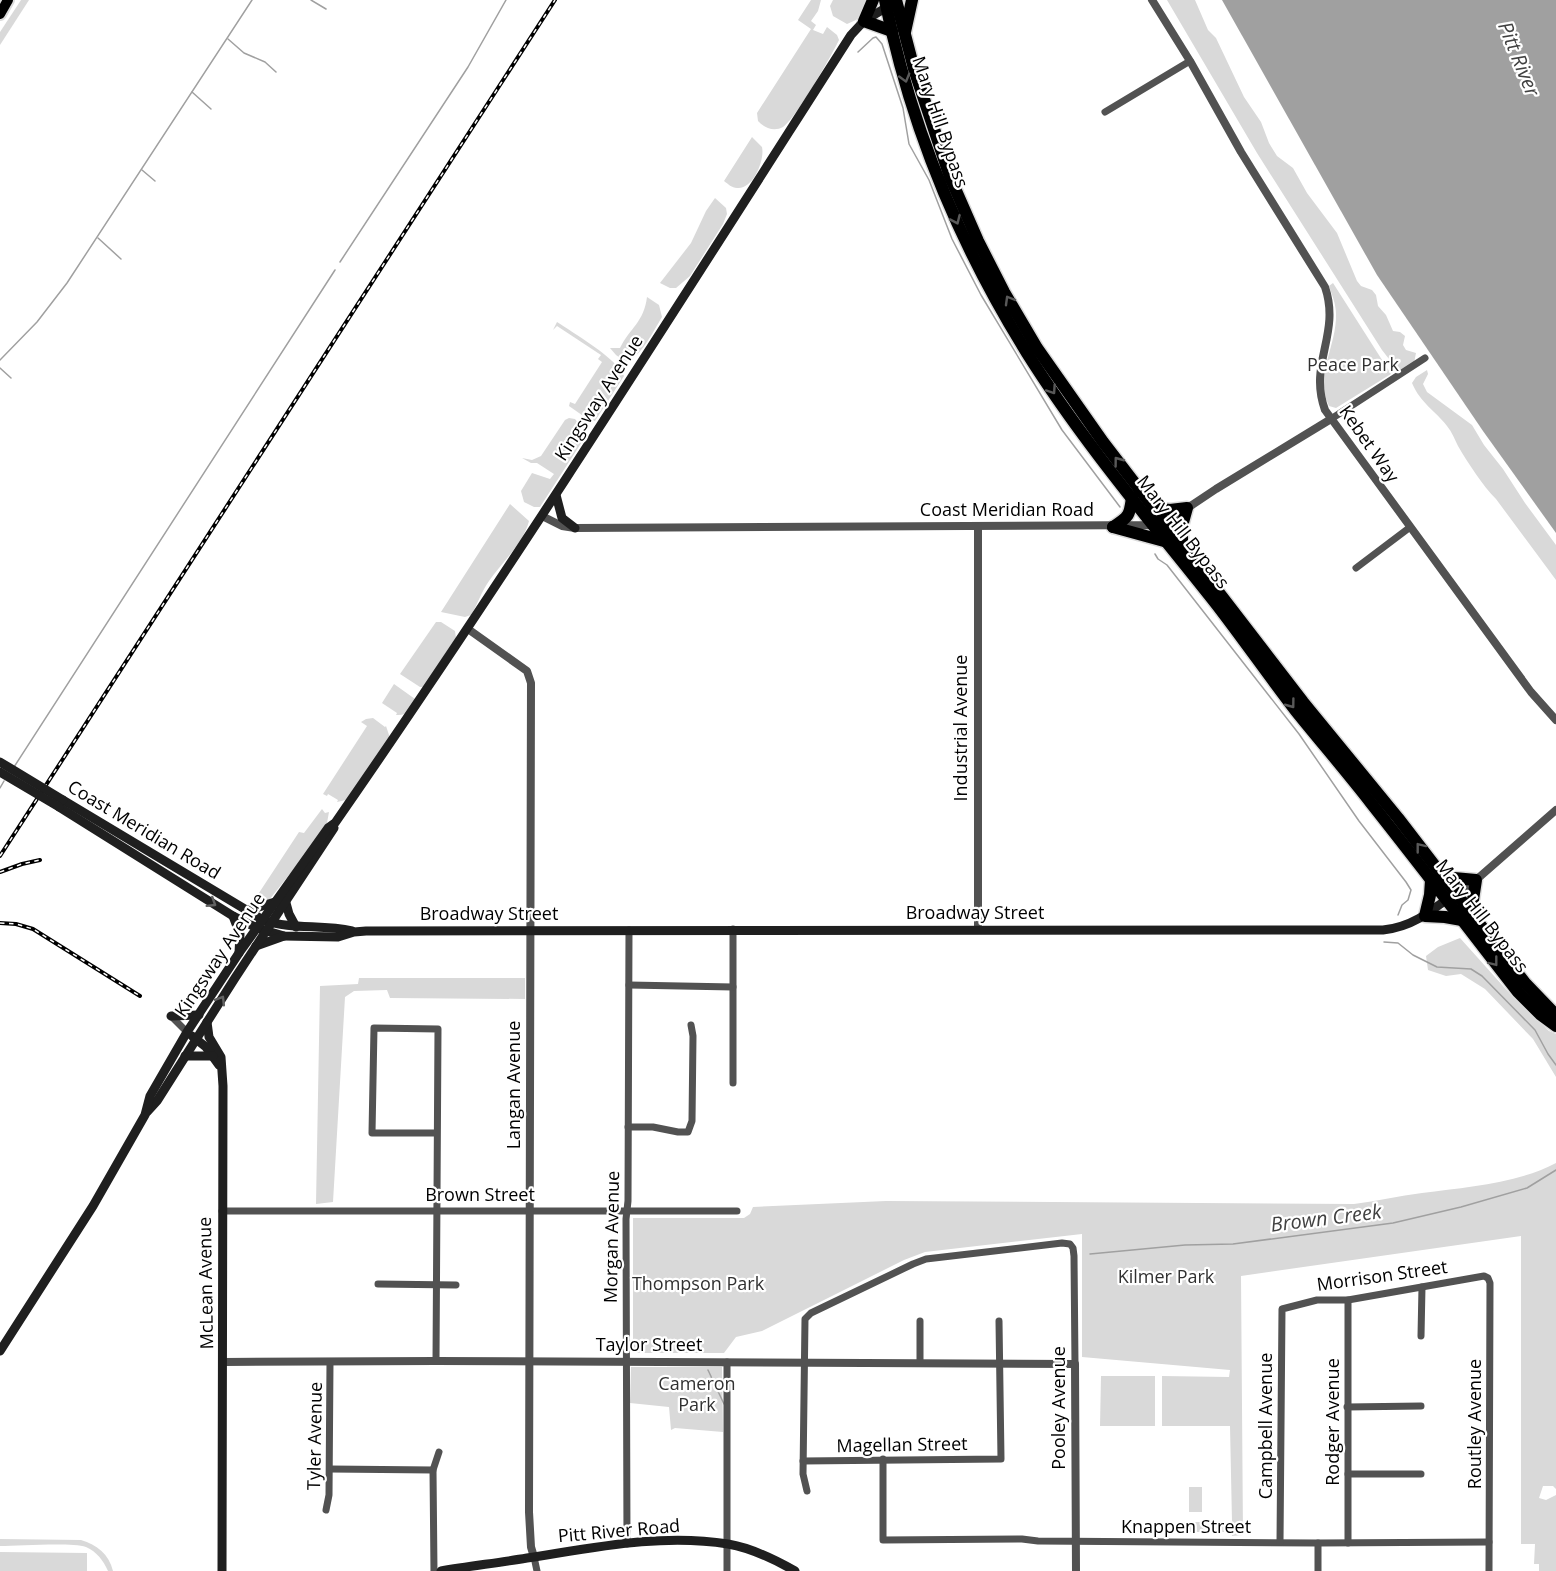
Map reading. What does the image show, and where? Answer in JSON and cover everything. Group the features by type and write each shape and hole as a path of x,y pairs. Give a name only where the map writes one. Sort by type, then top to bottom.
{"highway":[{"path":"873,0 864,21 898,32 912,0"},
{"name":"Mary Hill Bypass","path":"892,2 905,81 930,158 953,214 989,288 1027,353 1055,395 1132,497 1182,544 1467,917 1518,992 1541,1015 1556,1026"},
{"name":"Mary Hill Bypass","path":"898,32 950,177 978,241 1004,292 1037,348 1067,393 1154,508 1166,541 1219,607 1294,709 1437,878"},
{"path":"1113,527 1126,519 1130,513 1132,497"},
{"path":"1154,508 1170,510 1187,508 1182,526 1182,544"},
{"path":"1113,527 1132,530 1166,541"},
{"path":"1437,878 1476,880 1467,917 1425,916 1437,878"},
{"name":"Mary Hill Bypass","path":"1467,917 1556,1015"}],"main road":[{"path":"0,14 8,0"},
{"name":"Kingsway Avenue","path":"145,1114 150,1096 239,953 264,926 281,902 328,828 335,823 468,629 851,35 864,21 892,2"},
{"path":"556,495 564,521 575,528"},
{"name":"Coast Meridian Road","path":"0,762 233,916 264,926"},
{"name":"Coast Meridian Road","path":"0,772 61,804 246,911 264,926"},
{"name":"Broadway Street","path":"264,926 340,928 354,932 732,929 1383,930 1399,927 1425,916 1451,896"},
{"path":"246,911 281,902 296,927"},
{"path":"233,916 240,934 239,953"},
{"name":"Kingsway Avenue","path":"0,1351 93,1206 145,1114 157,1101 256,946 264,926"},
{"name":"Broadway Street","path":"264,926 284,936 338,937 354,932"},
{"path":"256,946 284,936"},
{"path":"171,1016 199,1015"},
{"path":"207,1022 209,1037 221,1057 222,1069"},
{"path":"188,1032 213,1056 222,1069"},
{"path":"185,1056 213,1056"},
{"name":"McLean Avenue","path":"222,1069 224,1362 222,1571"},
{"name":"Pitt River Road","path":"441,1571 627,1544 672,1540 727,1544 759,1553 795,1571"}],"street":[{"name":"Kebet Way","path":"1152,0 1190,61 1241,152 1325,287 1331,318 1319,379 1321,400 1331,419 1531,692 1556,720"},
{"path":"1105,112 1190,61"},
{"path":"1159,524 1331,419 1425,358"},
{"name":"Coast Meridian Road","path":"542,516 562,526 575,528 1113,527 1159,524"},
{"name":"Industrial Avenue","path":"978,527 978,929"},
{"path":"1356,568 1409,528"},
{"name":"Langan Avenue","path":"468,629 526,671 531,683 529,1512 531,1547 537,1571"},
{"name":"Broadway Street","path":"1451,896 1476,880 1556,810"},
{"path":"732,929 733,1083"},
{"name":"Morgan Avenue","path":"627,1544 629,930"},
{"path":"629,985 733,987"},
{"path":"171,1016 188,1032"},
{"path":"628,1127 653,1127 688,1132 692,1121 693,1036 691,1025"},
{"path":"436,1361 438,1029 374,1028 372,1133 437,1133"},
{"name":"Brown Street","path":"222,1211 737,1211"},
{"name":"Pooley Avenue","path":"804,1362 805,1319 811,1313 913,1264 926,1259 1062,1243 1071,1245 1074,1256 1076,1571"},
{"name":"Morrison Street","path":"1282,1309 1317,1300 1348,1300 1480,1276 1487,1277"},
{"name":"Routley Avenue","path":"1487,1277 1490,1290 1489,1571"},
{"path":"378,1284 456,1285"},
{"path":"1421,1336 1422,1287"},
{"name":"Rodger Avenue","path":"1348,1300 1348,1543"},
{"name":"Campbell Avenue","path":"1280,1542 1282,1309"},
{"path":"920,1321 920,1363"},
{"path":"999,1322 1000,1364"},
{"name":"Taylor Street","path":"224,1362 1075,1364"},
{"name":"Tyler Avenue","path":"326,1510 330,1469 330,1362"},
{"path":"727,1362 727,1571"},
{"path":"804,1362 803,1461 807,1491"},
{"name":"Magellan Street","path":"803,1461 1001,1460 1000,1364"},
{"path":"1347,1407 1421,1406"},
{"path":"434,1571 433,1470 439,1452"},
{"name":"Knappen Street","path":"883,1459 883,1540 1490,1542"},
{"path":"330,1469 433,1470"},
{"path":"1348,1474 1422,1474"},
{"path":"1318,1543 1318,1571"}],"green space":[{"path":"21,0 29,0 0,45 0,32"},
{"path":"811,0 821,0 818,11 811,21 816,25 813,30 823,34 827,27 837,35 839,40 789,122 776,129 763,126 758,121 757,113 811,29 798,20"},
{"path":"833,0 870,0 856,20 847,24 833,16 830,6"},
{"path":"1167,0 1195,0 1208,30 1216,38 1244,97 1261,122 1269,143 1277,156 1293,168 1307,193 1337,233 1357,281 1376,295 1378,306 1386,315 1393,331 1405,336 1403,345 1406,350 1416,353 1414,363 1399,372 1382,350 1257,153"},
{"path":"752,137 762,147 760,166 748,184 743,187 733,187 724,181"},
{"path":"715,198 726,208 727,214 690,276 676,288 660,283 691,243 706,211"},
{"name":"Peace Park","path":"1333,283 1391,374 1336,408 1329,406 1324,383 1335,326 1335,307 1329,286"},
{"path":"647,297 659,305 662,317 642,349 626,362 610,348 620,348 640,319"},
{"path":"557,322 614,362 624,376 595,421 589,420 569,406 570,402 575,404 602,362 598,359 601,355 557,326 553,330"},
{"path":"1427,370 1428,374 1423,384 1427,392 1472,425 1556,545 1556,580 1476,474 1449,428 1424,402 1416,390 1412,383 1416,377"},
{"path":"575,419 587,434 540,507 534,507 524,502 521,491 532,473 550,479 554,474 537,463 531,463 522,458 532,460 541,456 565,420"},
{"path":"510,504 529,521 517,545 486,585 471,615 465,617 441,612"},
{"path":"436,622 441,622 455,631 456,638 423,687 420,687 400,674"},
{"path":"394,684 415,699 408,711 403,714 396,715 397,713 382,703"},
{"path":"373,718 386,726 390,738 346,800 337,802 338,800 328,794 327,796 323,794 367,726 361,722"},
{"path":"322,809 325,813 329,812 327,823 313,845 269,900 251,905 299,832 304,833"},
{"path":"1460,938 1512,996 1549,1031 1556,1034 1556,1077 1533,1039 1485,989 1461,974 1446,976 1428,970 1426,956 1438,947"},
{"path":"359,978 525,978 525,999 390,998 387,990 354,991 345,997 333,1202 316,1204 320,986 358,984"},
{"path":"1556,1163 1556,1489 1553,1486 1543,1486 1539,1498 1546,1500 1556,1495 1556,1571 1539,1571 1539,1564 1534,1564 1535,1544 1521,1544 1521,1236 1241,1276 1243,1535 1232,1536 1231,1532 1184,1532 1184,1522 1232,1522 1230,1426 1162,1426 1162,1376 1229,1377 1230,1370 1082,1357 1082,1234 925,1252 904,1260 762,1331 736,1337 724,1353 633,1353 633,1218 744,1218 750,1214 753,1207 886,1201 1354,1204 1490,1184 1524,1176"},
{"name":"Cameron Park","path":"631,1367 722,1367 723,1432 675,1428 671,1430 669,1407 630,1403"},
{"path":"1101,1376 1155,1376 1155,1426 1100,1426"},
{"path":"1189,1487 1202,1487 1202,1512 1189,1512"},
{"path":"0,1539 81,1540 102,1551 113,1571 108,1571 99,1557 86,1547 57,1544 0,1546"},
{"path":"0,1552 87,1553 87,1571 0,1571"}],"water":[{"name":"Pitt River","path":"1222,0 1556,0 1556,533 1483,431 1377,275"}],"waterway":[{"path":"0,360 37,322 67,283 252,0"},
{"path":"311,0 326,9"},
{"path":"340,262 468,67 506,0"},
{"path":"858,52 873,38 876,37 882,44 903,108 909,144 929,180 952,239 981,295 1062,430 1120,507"},
{"path":"228,39 244,53 265,62 276,72"},
{"path":"192,92 211,109"},
{"path":"142,170 155,181"},
{"path":"98,238 121,259"},
{"path":"14,767 335,270"},
{"path":"0,368 11,378"},
{"path":"1155,554 1167,565 1299,734 1359,821 1406,882 1411,890 1408,900 1402,905 1398,915"},
{"path":"0,788 4,781"},
{"path":"1384,942 1398,943 1413,955 1437,967 1471,969 1482,976 1535,1030 1556,1065"},
{"name":"Brown Creek","path":"1090,1254 1185,1245 1233,1244 1393,1223 1527,1188 1556,1170"},
{"path":"708,1370 724,1404"}],"railway":[{"path":"0,856 555,0"},
{"path":"0,872 40,860"},
{"path":"0,923 16,924 33,929 140,996"}],"park label":[{"name":"Kilmer Park","path":"1166,1277"},
{"name":"Thompson Park","path":"698,1284"}]}
